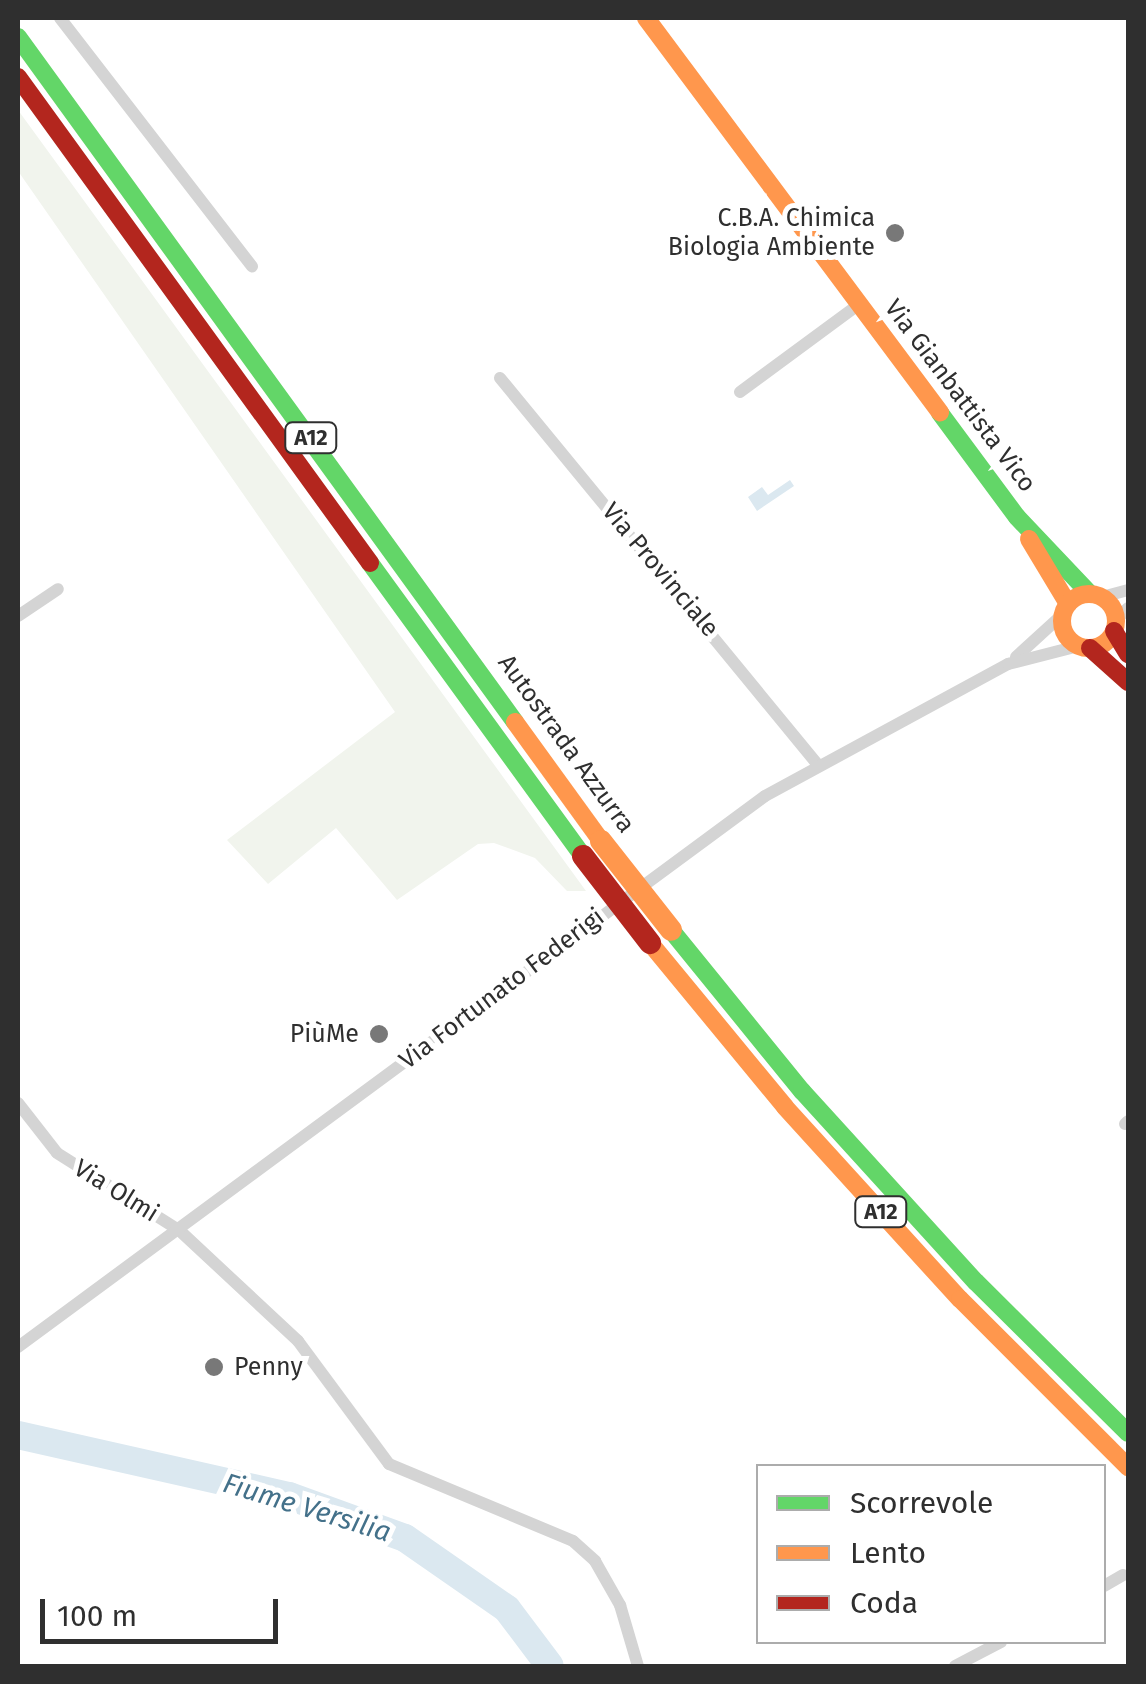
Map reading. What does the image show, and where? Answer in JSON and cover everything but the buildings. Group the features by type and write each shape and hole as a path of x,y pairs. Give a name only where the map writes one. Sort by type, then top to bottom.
{"main road":[{"name":"Via Gianbattista Vico","path":"646,18 1017,517 1120,620 1128,654"},
{"name":"Autostrada Azzurra","path":"18,37 592,848 650,942 785,1106 960,1299 1128,1467"},
{"name":"Autostrada Azzurra","path":"18,76 592,848 671,930 802,1092 1128,1434"},
{"name":"Via Gianbattista Vico","path":"1017,517 1065,609 1065,633 1084,647"},
{"path":"1065,609 1096,595"},
{"path":"1120,620 1084,647 1128,682"}],"street":[{"path":"60,18 252,266"},
{"path":"740,392 858,305"},
{"name":"Via Provinciale","path":"500,378 818,765"},
{"path":"18,616 58,589"},
{"path":"1096,595 1128,590"},
{"name":"Via Fortunato Federigi","path":"1008,664 1065,609"},
{"name":"Via Fortunato Federigi","path":"18,1346 180,1230 654,873 818,765 1008,664 1084,647"},
{"name":"Via Olmi","path":"18,1103 68,1162 180,1230 298,1341 389,1464 546,1526 594,1562 620,1605 638,1666"},
{"path":"1106,1585 1124,1575"},
{"path":"955,1666 997,1644"}],"shaded area":[{"path":"18,110 586,891 567,891 535,858 494,843 478,844 397,900 336,828 268,884 227,840 395,712 18,171"},
{"path":"790,480 794,486 757,511 748,497 762,487 768,495"}],"waterway":[{"name":"Fiume Versilia","path":"18,1435 289,1496 405,1538 507,1609 550,1666"}],"traffic: fast":[{"path":"18,37 515,722"},
{"path":"940,413 1017,517 1090,594"},
{"path":"370,563 583,856"},
{"path":"671,930 802,1091 976,1282 1128,1433"}],"traffic: slow":[{"path":"646,18 940,413"},
{"path":"1029,539 1068,604"},
{"path":"1089,594 1108,602 1116,621 1108,640 1089,648 1070,640 1062,621 1070,602 1089,594"},
{"path":"515,722 601,841"},
{"path":"601,841 671,930"},
{"path":"650,943 785,1107 960,1299 1128,1467"}],"traffic: jam":[{"path":"18,77 370,563"},
{"path":"1114,631 1128,654"},
{"path":"1090,648 1128,682"},
{"path":"583,856 650,943"}],"place":[{"name":"C.B.A. Chimica Biologia Ambiente","path":"895,233"},
{"name":"PiùMe","path":"379,1034"},
{"name":"Penny","path":"214,1367"}]}
